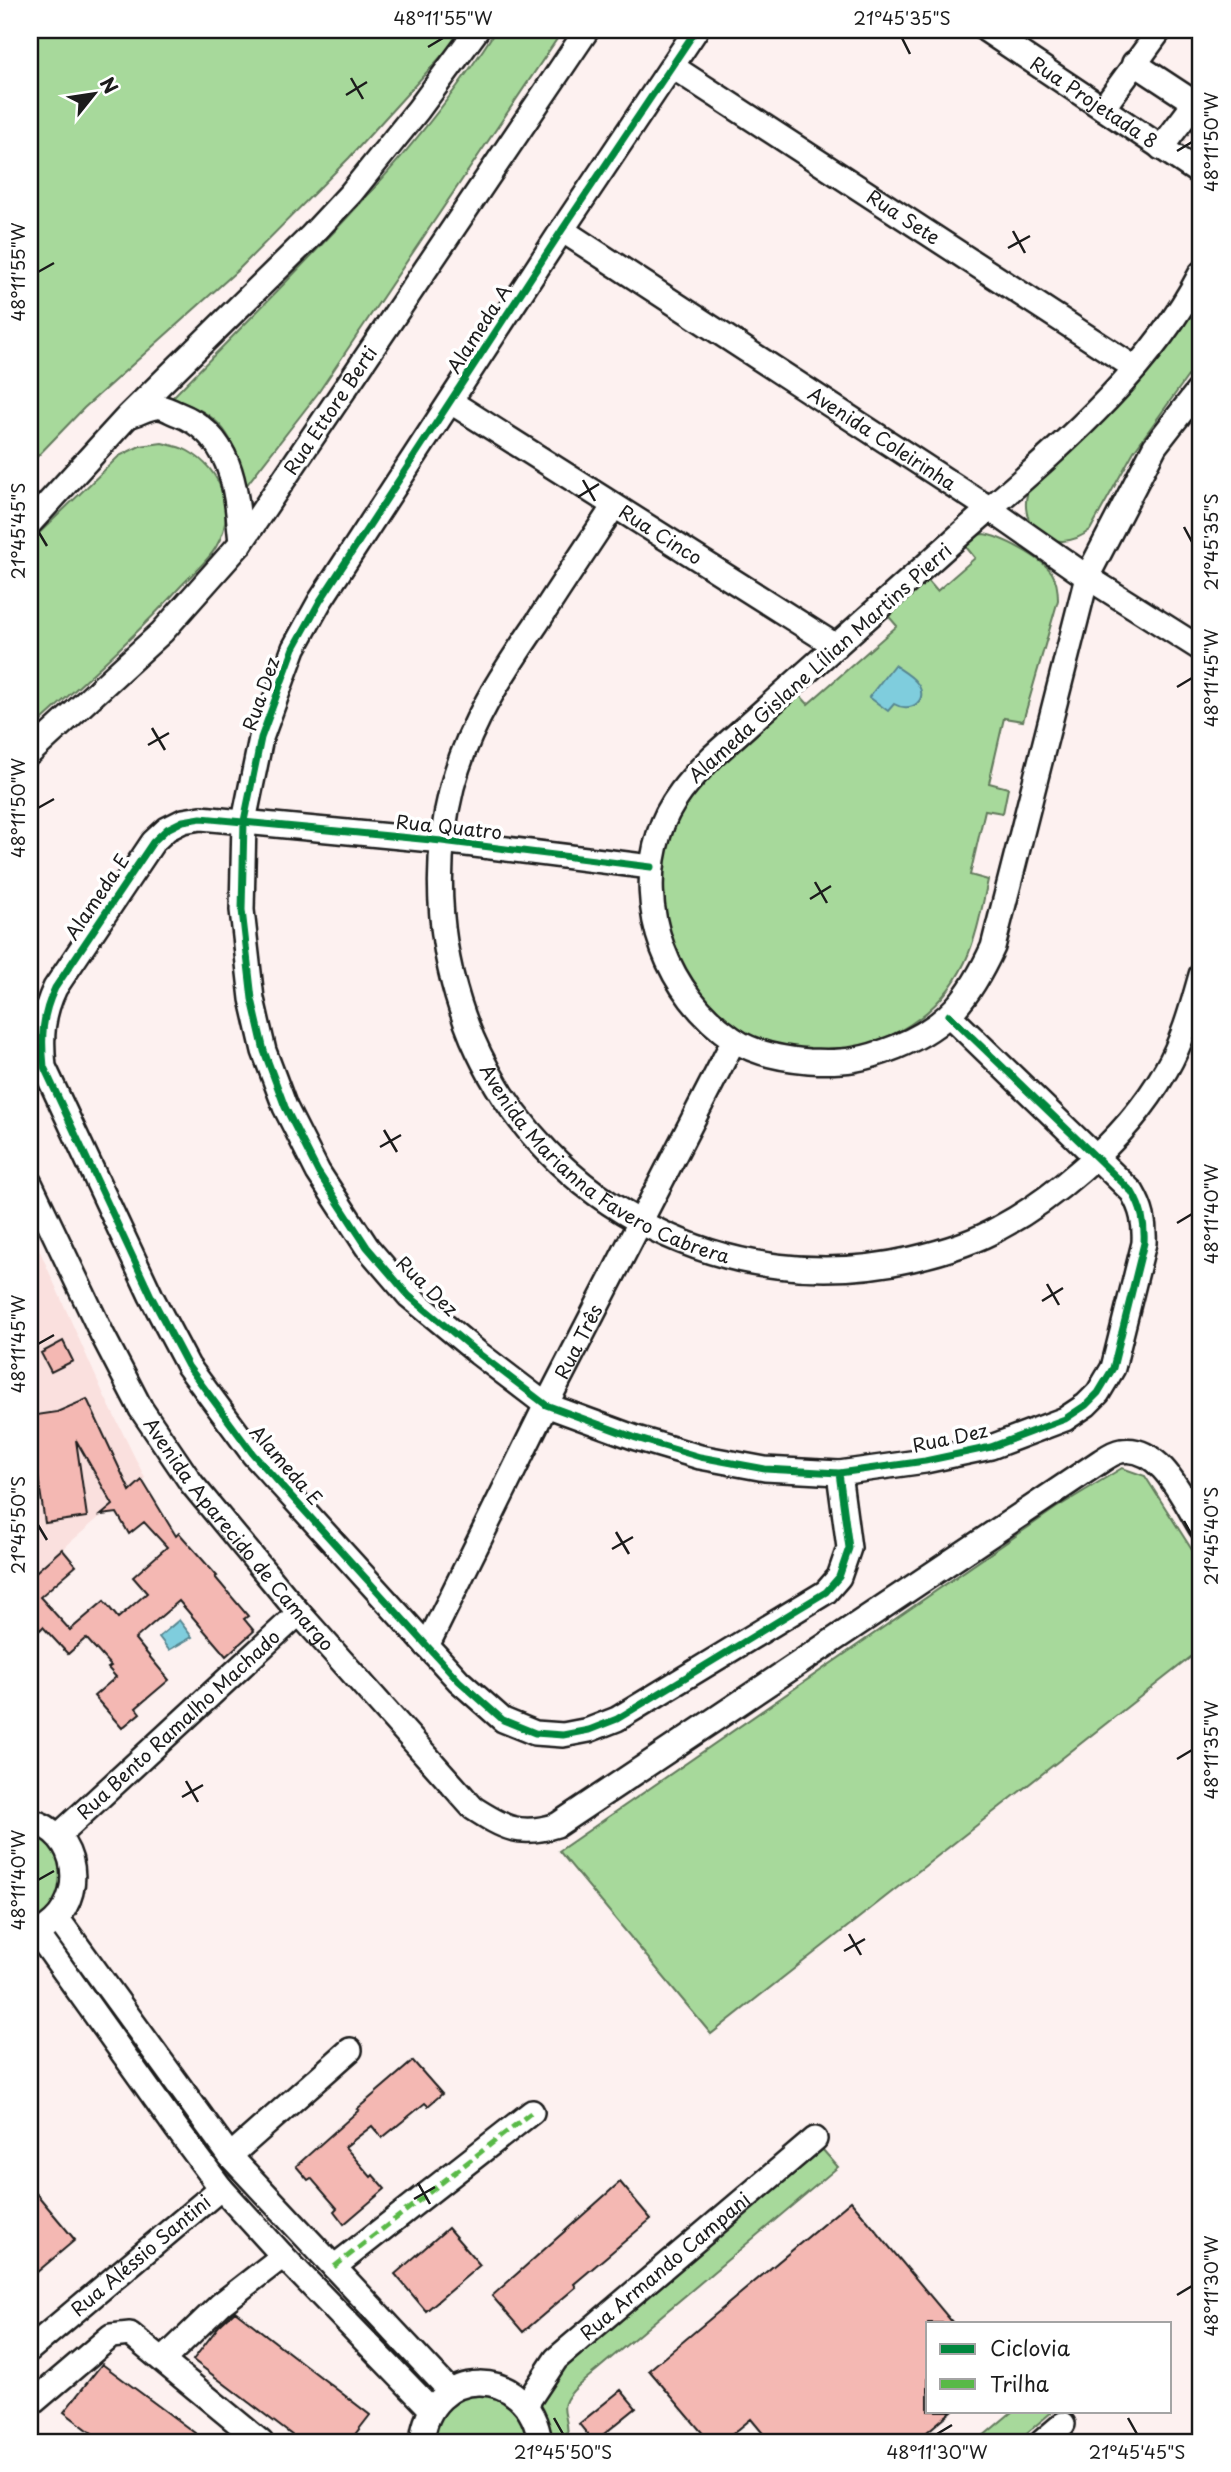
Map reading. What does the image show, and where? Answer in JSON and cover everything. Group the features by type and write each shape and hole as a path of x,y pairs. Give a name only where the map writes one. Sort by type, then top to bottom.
{"street":[{"path":"30,523 128,416 310,237 351,193 418,110 477,30"},
{"name":"Rua Ettore Berti","path":"30,753 162,632 241,543 587,30"},
{"name":"Alameda A","path":"294,648 320,601 696,30"},
{"name":"Rua Projetada 8","path":"986,30 1201,174"},
{"path":"1103,108 1160,30"},
{"path":"1134,63 1199,101 1161,148"},
{"name":"Rua Sete","path":"673,67 1135,368"},
{"name":"Avenida Coleirinha","path":"562,230 990,509 1087,577 1201,649"},
{"name":"Alameda Gislane Lílian Martins Pierri","path":"1201,273 1187,300 1135,368 1096,411 713,756 691,778 673,804 659,832 651,867 651,902 660,943 675,978 697,1007 734,1040 764,1052 796,1060 833,1062 865,1059 923,1036 963,1000 980,975 993,947 1087,577 1155,446 1201,387"},
{"name":"Rua Cinco","path":"451,402 836,646"},
{"path":"128,416 158,406 190,419 215,440 224,454 235,485 241,543"},
{"name":"Avenida Marianna Favero Cabrera","path":"614,506 489,696 470,733 452,786 442,841 440,898 446,955 460,1010 483,1062 513,1110 549,1154 592,1191 640,1223 696,1248 756,1264 818,1270 880,1267 940,1253 997,1230 1050,1197 1121,1132 1167,1070 1189,1019 1201,975"},
{"name":"Rua Dez","path":"294,648 261,738 244,821 243,910 252,999 264,1051 285,1107 318,1172 367,1247 409,1296 546,1405 635,1438 701,1457 765,1468 839,1473 925,1461 991,1447 1065,1419 1086,1405 1098,1393 1113,1368 1143,1243 1145,1225 1141,1208 1132,1192 949,1015"},
{"name":"Alameda E","path":"244,821 201,818 183,821 167,829 153,842 55,988 41,1028 44,1067 151,1296 188,1366 253,1454 427,1646 459,1681 503,1720 536,1733 563,1735 589,1730 617,1719 826,1592 839,1577 849,1548 839,1473"},
{"name":"Rua Quatro","path":"244,821 442,841 651,867"},
{"name":"Rua Três","path":"427,1646 546,1405 734,1040"},
{"name":"Avenida Aparecido de Camargo","path":"30,1183 141,1409 192,1484 299,1613 473,1808 495,1822 518,1831 557,1825 1119,1451 1141,1452 1160,1464 1201,1528"},
{"name":"Rua Bento Ramalho Machado","path":"58,1836 299,1613"},
{"path":"30,1821 38,1822 58,1836 71,1856 75,1878 70,1901 58,1919 34,1934 221,2188 431,2410"},
{"path":"58,1919 230,2157 450,2391"},
{"path":"230,2157 350,2050"},
{"path":"334,2267 532,2112"},
{"name":"Rua Armando Campani","path":"527,2403 556,2358 815,2139"},
{"name":"Rua Aléssio Santini","path":"30,2349 221,2188"},
{"path":"163,2360 221,2304 284,2256"},
{"path":"30,2405 111,2336 130,2334 261,2442"},
{"path":"422,2442 424,2427 431,2410 450,2391 470,2384 491,2383 510,2390 527,2403 538,2424 540,2442"},
{"path":"1042,2442 1063,2424"}],"shaded area":[{"path":"30,1229 104,1395 145,1478 30,1577"}],"green space":[{"path":"30,30 465,30 349,158 239,269 84,408 30,464"},
{"path":"496,30 563,30 318,393 245,487 237,455 224,430 202,411 170,400 300,268 384,176 462,80"},
{"path":"1201,280 1201,358 1134,451 1090,530 1076,538 1063,541 1040,534 1031,524 1027,513 1026,499 1031,483"},
{"path":"162,443 188,451 210,469 223,493 225,520 222,534 209,557 162,606 30,731 30,542 119,456 140,446"},
{"path":"983,534 1020,549 1047,567 1055,579 1058,600 1023,721 1004,718 989,783 1008,788 1003,813 985,810 970,875 988,880 976,932 965,962 941,998 911,1024 874,1042 835,1050 795,1049 757,1038 721,1018 692,987 671,956 657,882 678,806 687,794 795,690 808,704 897,626 884,611 924,576 937,591 975,558 962,542"},
{"path":"1122,1468 1145,1476 1201,1564 1201,1649 711,2034 559,1851 1056,1508"},
{"path":"30,1830 42,1836 59,1856 65,1880 64,1893 58,1905 47,1917 30,1926"},
{"path":"822,2149 838,2167 579,2385 564,2406 567,2442 543,2442 539,2400 550,2378"},
{"path":"488,2391 525,2415 532,2442 431,2442 437,2419 448,2404 465,2395"},
{"path":"1012,2412 1052,2412 1016,2442 976,2442"}],"water":[{"path":"894,665 915,680 921,695 917,704 900,707 894,704 888,711 869,697"},
{"path":"179,1620 192,1637 169,1650 159,1637"}],"building":[{"path":"63,1341 73,1361 51,1372 41,1353"},
{"path":"87,1399 130,1491 142,1480 176,1536 179,1533 217,1576 215,1577 248,1616 244,1619 254,1631 226,1656 179,1601 135,1639 169,1680 136,1708 140,1713 122,1728 94,1696 116,1677 108,1668 111,1666 86,1638 68,1654 43,1627 40,1630 30,1618 30,1577 62,1549 76,1566 40,1597 70,1630 104,1601 118,1618 147,1593 133,1577 167,1547 144,1522 129,1534 117,1513 101,1515 113,1505 76,1440 87,1517 45,1523 30,1437 30,1416 57,1412"},
{"path":"413,2061 442,2094 428,2106 425,2103 382,2138 372,2126 345,2147 385,2189 344,2224 334,2211 337,2208 311,2178 308,2180 296,2166"},
{"path":"620,2182 651,2219 574,2284 576,2287 523,2332 492,2296"},
{"path":"30,2186 75,2240 30,2278"},
{"path":"851,2201 952,2322 926,2322 926,2412 951,2412 915,2442 770,2442 751,2419 723,2442 710,2442 649,2370"},
{"path":"448,2228 480,2265 426,2311 395,2274"},
{"path":"235,2311 370,2415 349,2442 301,2442 193,2360 219,2326"},
{"path":"102,2364 207,2442 104,2442 64,2412"},
{"path":"621,2390 636,2408 594,2442 579,2424"}],"marked path":[{"path":"334,2267 532,2112"}],"cycle path":[{"path":"696,30 320,601 294,648 261,738 244,821 242,910 252,999 264,1051 285,1107 318,1172 367,1247 409,1296 546,1405 636,1438 700,1457 765,1469 839,1473 925,1461 991,1447 1065,1419 1086,1405 1098,1393 1113,1368 1144,1243 1142,1216 1132,1192 949,1015"},
{"path":"651,867 442,841 201,818 183,821 167,829 153,842 55,988 47,1008 44,1026 44,1067 151,1296 188,1366 253,1454 459,1681 503,1720 535,1733 563,1735 589,1730 617,1719 826,1592 839,1577 849,1548 839,1473"}]}
